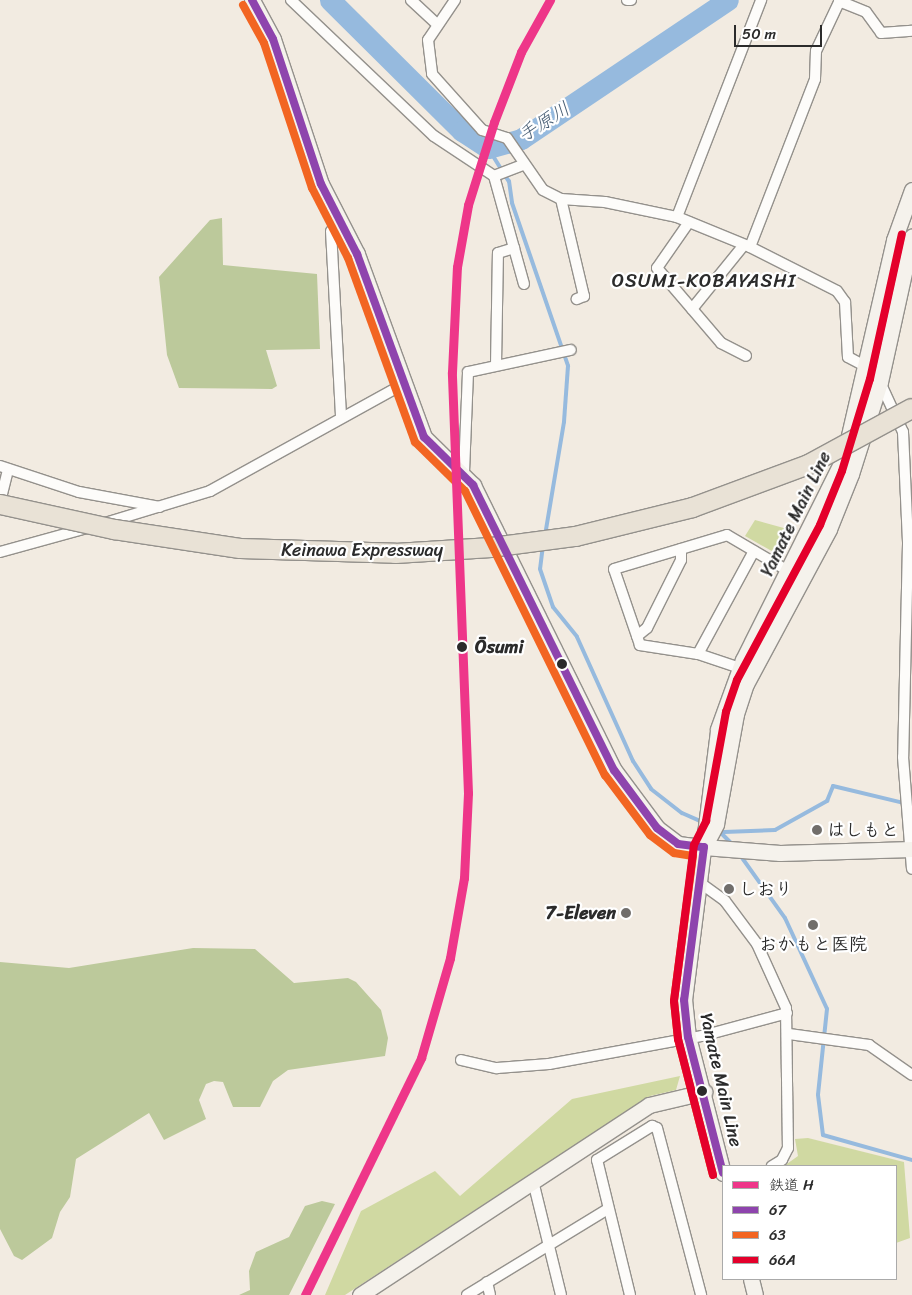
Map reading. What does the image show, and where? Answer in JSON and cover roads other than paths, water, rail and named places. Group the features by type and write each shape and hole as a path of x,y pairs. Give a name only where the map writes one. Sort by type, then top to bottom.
{"highway":[{"name":"Keinawa Expressway","path":"0,503 123,531 240,548 395,553 492,547 583,534 700,504 808,464 911,408"}],"street":[{"path":"252,0 273,39 321,184 357,254 406,383 424,437 464,472 614,770 658,828 678,844 705,840 728,849 910,849"},
{"path":"291,0 367,68 419,126 496,175 524,284"},
{"path":"411,0 436,24"},
{"path":"455,0 436,24 428,40 432,74 476,125 506,138 519,153 522,165 543,190 561,199 605,202 676,217 746,246 837,291 848,313 848,356 867,367 880,382 903,432 910,543 907,743 912,869"},
{"path":"676,217 761,0"},
{"path":"692,309 746,246 815,79 816,51 839,1 866,12 881,33 912,31"},
{"path":"496,175 522,165"},
{"name":"Yamate Main Line","path":"713,803 718,729 740,668 790,572 844,457 867,367 894,240 912,190"},
{"path":"561,199 584,296 577,299"},
{"path":"689,222 658,268 721,343 746,356"},
{"path":"331,231 341,418"},
{"name":"Yamate Main Line","path":"722,1169 704,1092 688,1037 684,1000 705,840 736,714 746,684 829,529 880,382 912,236"},
{"path":"496,365 498,253 514,248"},
{"path":"464,472 468,372 571,350"},
{"path":"0,551 161,507 210,491 406,383"},
{"path":"0,503 4,468 79,492 161,507"},
{"path":"740,668 698,654 640,645 614,569 727,535 790,572"},
{"path":"637,636 647,628 677,569 680,550"},
{"path":"698,654 754,551"},
{"path":"700,882 725,901 757,944 773,971 787,1013 789,1034 788,1148 782,1160 774,1165"},
{"path":"460,1060 497,1068 549,1064 688,1037 787,1013"},
{"path":"789,1034 869,1045 912,1075"},
{"path":"366,1293 649,1105 704,1092"},
{"path":"630,1295 597,1160 652,1126 657,1128 701,1295"},
{"path":"534,1181 560,1295"},
{"path":"466,1295 548,1243 608,1209"},
{"path":"751,1280 756,1295"},
{"path":"487,1282 490,1295"}],"waterway":[{"name":"手原川","path":"330,0 462,131 488,148 521,139 728,0"},
{"path":"488,148 509,181 512,203 568,366 564,422 545,535"},
{"path":"543,545 540,569 553,607 577,637 633,761 651,789 682,813 702,822"},
{"path":"724,832 775,830 827,801 833,786 912,805"},
{"path":"717,829 733,845"},
{"path":"740,855 785,918 827,1009 818,1095 823,1135 912,1160"}],"rail line":[{"name":"H","path":"305,1295 421,1058 450,958 464,878 468,793 452,372 457,267 468,205 494,122 521,52 550,0"}],"place":[{"name":"Ōsumi","path":"462,647"},
{"name":"はしもと","path":"817,830"},
{"name":"しおり","path":"729,889"},
{"name":"7-Eleven","path":"626,913"},
{"name":"おかもと医院","path":"813,925"}],"district":[{"name":"OSUMI-KOBAYASHI","path":"704,281"}]}
